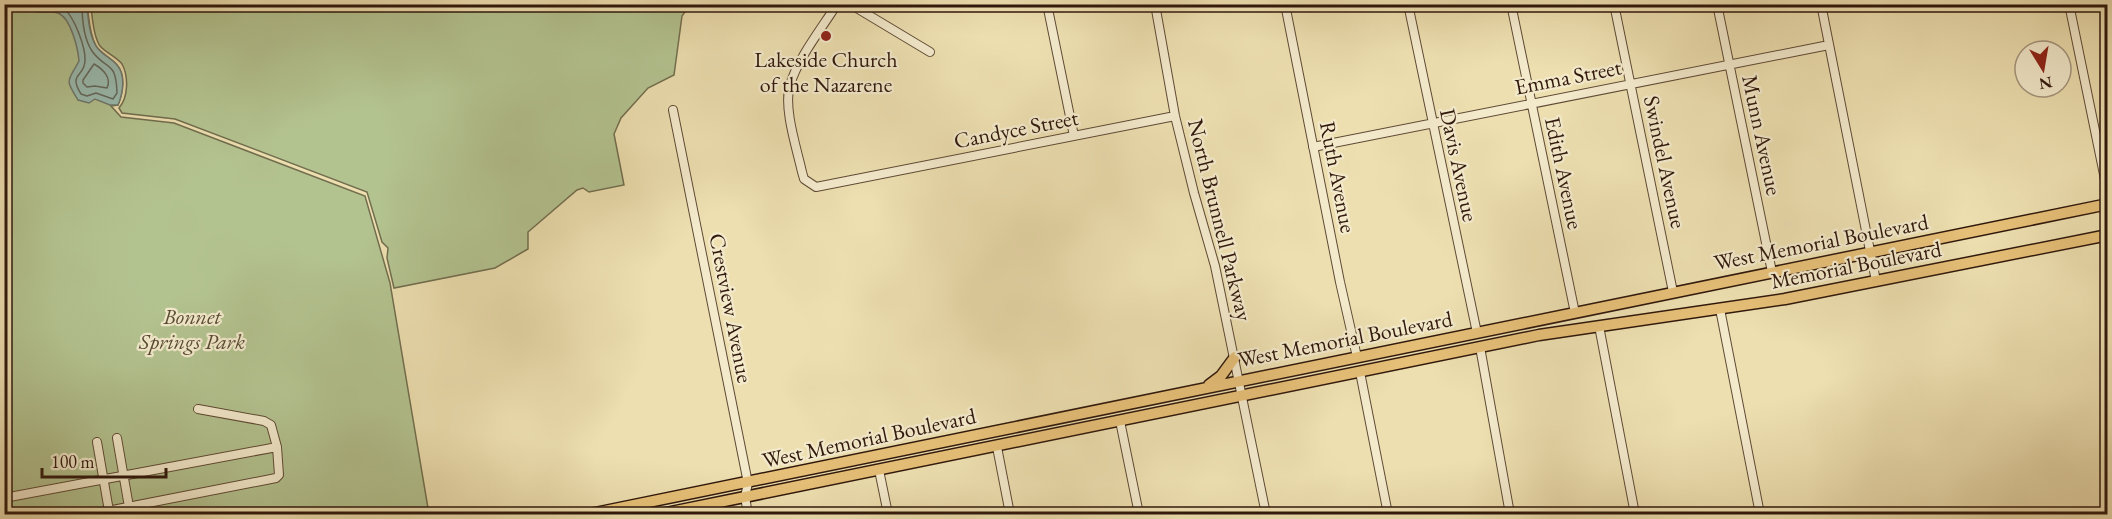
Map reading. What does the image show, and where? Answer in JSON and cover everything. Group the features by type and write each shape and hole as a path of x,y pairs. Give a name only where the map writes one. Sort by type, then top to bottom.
{"main road":[{"name":"West Memorial Boulevard","path":"590,514 2108,204"},
{"name":"Memorial Boulevard","path":"1539,335 1720,309 2108,235"},
{"path":"1480,347 1503,327"},
{"path":"1455,352 1466,345 1477,333"},
{"name":"West Memorial Boulevard","path":"662,514 1539,335"},
{"path":"1204,388 1221,376 1235,357"},
{"path":"997,447 1030,425"},
{"path":"965,453 996,432"},
{"path":"614,514 627,507"}],"street":[{"name":"Candyce Street","path":"837,4 803,58 790,86 789,111 804,179 810,184 823,186 1176,116"},
{"path":"850,4 930,52"},
{"path":"1047,4 1074,136"},
{"name":"North Brunnell Parkway","path":"1155,4 1176,116 1194,194 1215,266 1266,514"},
{"name":"Ruth Avenue","path":"1285,4 1358,357"},
{"name":"Davis Avenue","path":"1408,4 1477,333"},
{"name":"Edith Avenue","path":"1510,4 1575,313"},
{"name":"Swindel Avenue","path":"1614,4 1673,292"},
{"name":"Munn Avenue","path":"1717,4 1772,272"},
{"path":"1821,4 1876,281"},
{"path":"2069,4 2108,194"},
{"name":"Emma Street","path":"1313,147 1530,102 1729,66 1829,45"},
{"name":"Crestview Avenue","path":"673,110 748,483 745,497 748,514"},
{"path":"1720,309 1760,514"},
{"path":"1599,326 1635,514"},
{"path":"1480,347 1510,514"},
{"path":"1360,372 1388,514"},
{"path":"92,514 276,478 279,475 277,447 271,425 264,421 198,410"},
{"path":"1120,421 1138,514"},
{"path":"117,438 129,507"},
{"path":"97,442 109,511"},
{"path":"4,498 277,447"},
{"path":"997,447 1010,514"},
{"path":"879,470 888,514"}],"green space":[{"path":"91,4 690,5 682,16 674,75 648,88 621,118 614,134 624,185 589,192 583,188 577,190 528,232 528,249 495,268 394,288 387,258 388,248 382,242 367,192 175,119 122,113 119,108 126,93 124,69 120,62 100,46 93,26"},
{"name":"Bonnet Springs Park","path":"4,5 87,5 96,46 117,65 122,74 120,100 118,105 111,106 121,117 174,123 365,196 390,283 429,514 5,514"}],"water":[{"path":"16,5 87,5 90,31 96,46 117,65 122,74 122,90 118,105 110,105 95,99 89,103 78,100 69,80 79,61 73,34 63,16 56,12 41,12"}],"place":[{"name":"Lakeside Church of the Nazarene","path":"826,36"}]}
